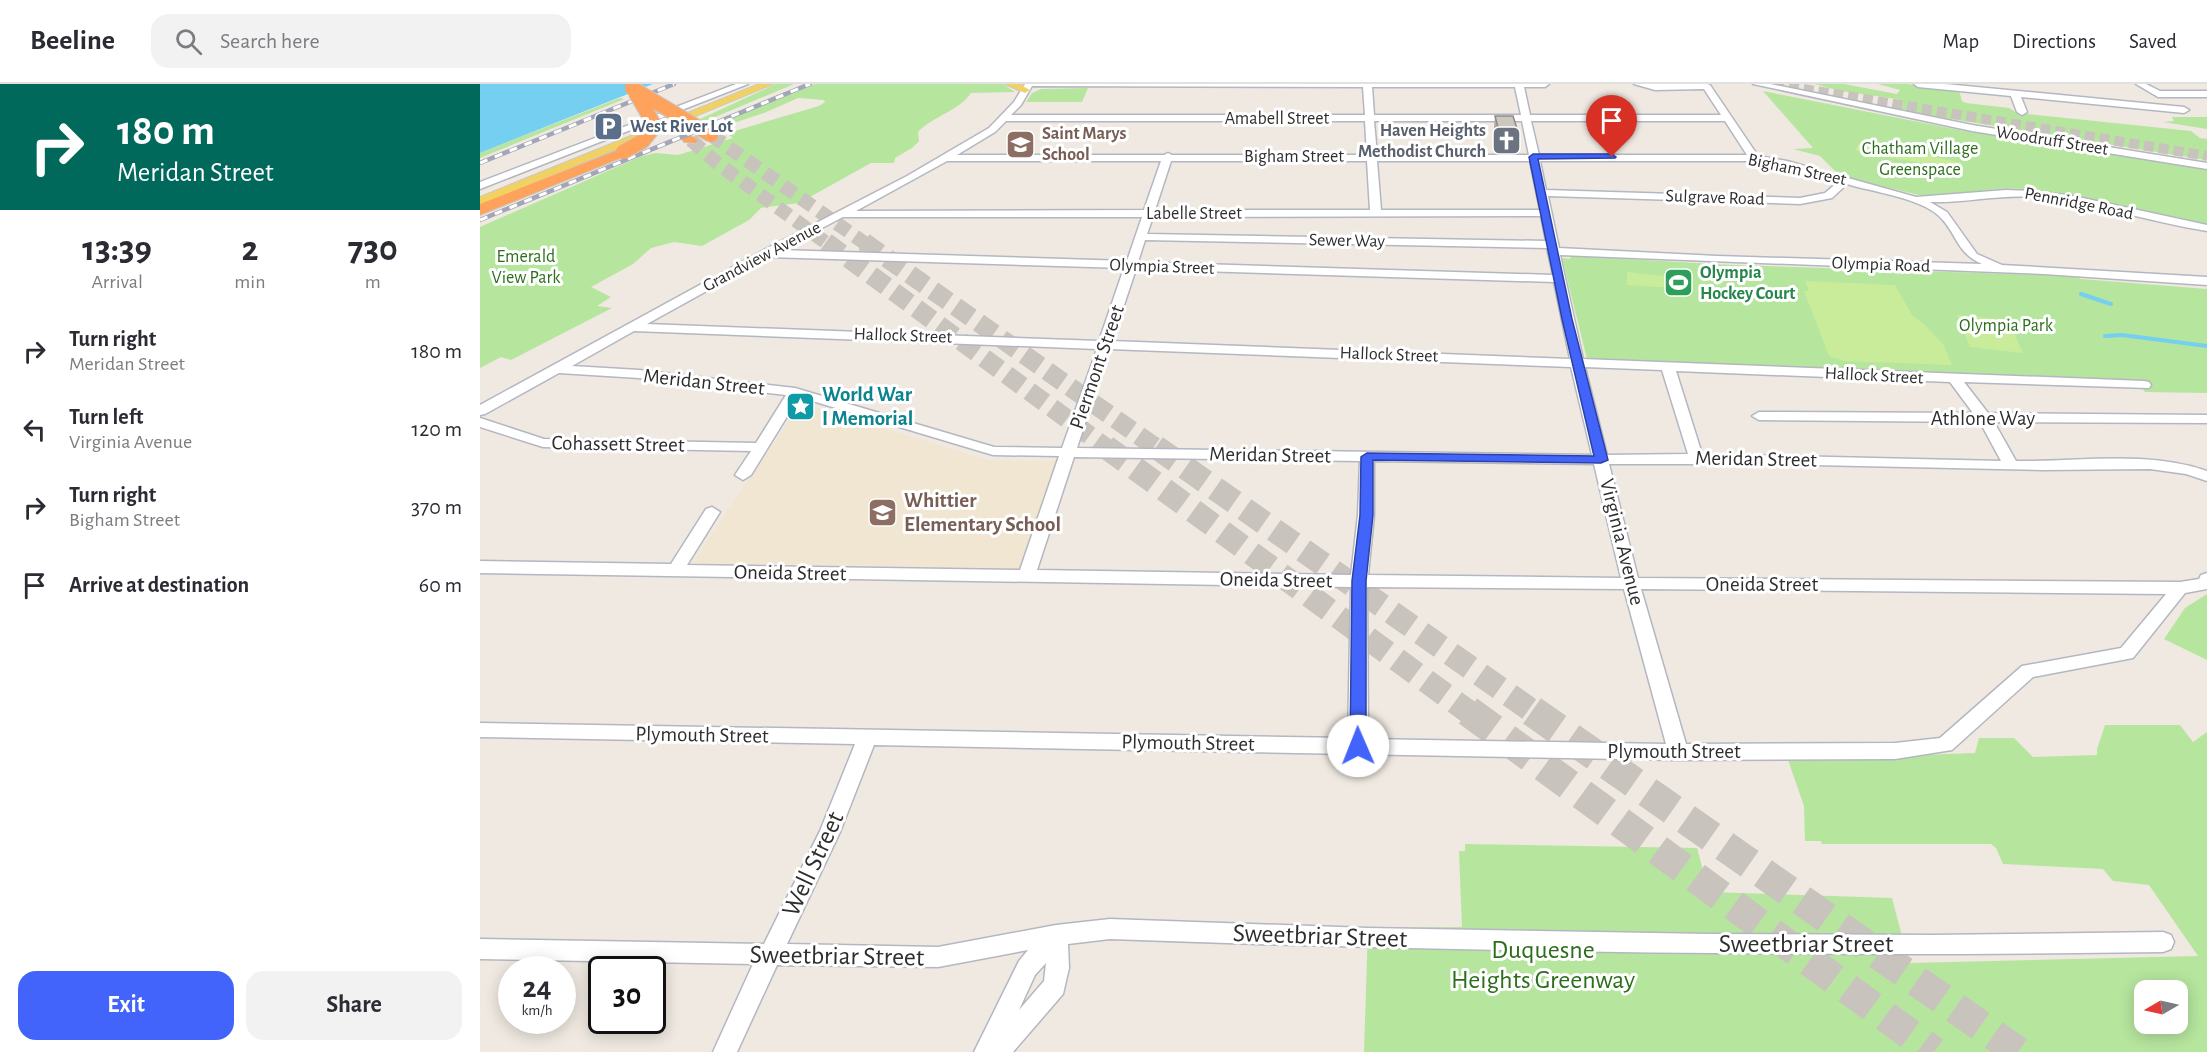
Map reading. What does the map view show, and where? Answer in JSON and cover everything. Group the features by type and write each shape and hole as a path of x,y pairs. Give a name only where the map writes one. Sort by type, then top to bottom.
{"highway":[{"path":"628,86 711,135"},
{"path":"628,86 690,140"},
{"path":"480,210 623,152 649,135 654,123 628,86"},
{"path":"480,195 611,143 636,129 643,122 643,116 628,86"}],"main road":[{"path":"480,201 768,84"},
{"path":"1010,84 1029,86"}],"street":[{"path":"480,186 744,84"},
{"path":"1029,86 1545,84"},
{"path":"1638,84 1704,86 1709,89 1754,158"},
{"name":"Woodruff Street","path":"1757,84 1972,128 2207,166"},
{"path":"1918,84 2184,110"},
{"path":"2140,84 2158,94 2207,94"},
{"path":"1367,85 1376,212"},
{"name":"Virginia Avenue","path":"1519,85 1554,248 1558,279 1601,460 1631,584 1678,752"},
{"name":"Grandview Avenue","path":"480,411 945,158 992,130 1005,118 1029,86"},
{"path":"2015,94 2022,112"},
{"name":"Amabell Street","path":"1005,118 1728,118"},
{"name":"Bigham Street","path":"945,158 1168,156 1754,158 1783,163 1910,198 1944,214"},
{"name":"Piermont Street","path":"1026,577 1168,156"},
{"name":"Sulgrave Road","path":"1542,193 1800,201 1828,196 1846,180"},
{"name":"Pennridge Road","path":"1910,198 1950,199 2001,192 2038,194 2207,228"},
{"path":"1950,199 1943,205 1944,214 1973,256 2001,269"},
{"name":"Labelle Street","path":"842,214 1546,213"},
{"name":"Sewer Way","path":"1141,237 1554,248"},
{"name":"Olympia Road","path":"1554,248 1670,259 2066,270 2207,281"},
{"name":"Olympia Street","path":"766,254 1558,279"},
{"path":"1960,268 1970,262 1973,256"},
{"name":"Hallock Street","path":"634,327 2144,386"},
{"path":"1668,367 1696,458"},
{"name":"Meridan Street","path":"558,369 639,375 795,392 993,451 1601,460 1696,458 2160,466 2195,470 2207,476"},
{"path":"1955,379 1999,440 2011,465"},
{"path":"743,475 795,392"},
{"name":"Athlone Way","path":"1759,416 2207,419"},
{"name":"Cohassett Street","path":"480,422 543,443 760,447"},
{"path":"1358,746 1359,581 1366,515 1367,457"},
{"path":"675,571 712,512"},
{"name":"Oneida Street","path":"480,567 1026,577 2180,588"},
{"path":"2180,588 2204,584 2207,579"},
{"name":"Plymouth Street","path":"480,730 1678,752 1895,751 1946,745 2028,671 2127,653 2180,588"},
{"name":"Well Street","path":"725,1052 830,832 867,738"},
{"name":"Sweetbriar Street","path":"480,949 938,957 1056,935 1110,929 1367,938 1709,944 1933,945 2163,942"},
{"path":"986,1052 1027,968 1056,935"},
{"path":"997,1052 1055,986 1058,968 1056,935"}],"shaded area":[{"name":"Whittier Elementary School","path":"801,403 987,460 1056,461 1022,568 692,563"}],"green space":[{"path":"776,84 794,84 708,120 698,120"},
{"name":"Emerald View Park","path":"815,84 1003,84 1015,92 971,93 960,104 924,126 918,132 919,141 895,158 894,163 871,163 799,203 761,208 749,220 702,246 674,242 651,248 633,264 591,287 611,297 597,306 612,308 511,360 501,357 480,368 480,227 642,156 656,153 678,155 733,138 728,134 731,132 819,106 825,102 824,100 798,98 764,113 715,129 711,126"},
{"path":"1815,84 1844,84 1897,94 1900,90 1878,84 1907,84 1959,91 1962,101 1966,103 2009,108 2017,113 2191,131 2200,138 2207,139 2207,160 1932,116 1898,108 1902,102 1897,99 1840,91"},
{"path":"1088,88 1082,102 1026,102 1032,93 1041,89"},
{"name":"Chatham Village Greenspace","path":"1763,91 1964,131 2207,169 2207,226 2045,192 2010,189 1923,196 1840,176 1820,156 1793,149 1813,148"},
{"path":"620,98 624,99 480,158 480,153"},
{"path":"2172,117 2207,117 2207,129 2163,122 2174,121"},
{"path":"1860,142 1963,163 1959,171 1855,150"},
{"name":"Olympia Park","path":"1571,256 1733,265 2075,276 2081,279 2207,289 2207,393 2145,392 2137,382 1587,359 1562,258 1570,259"},
{"path":"1627,272 1691,279 1690,289 1627,285"},
{"path":"1805,281 1895,285 1912,315 1943,344 1952,365 1844,361 1829,356 1804,291 1809,291"},
{"path":"1957,315 2008,320 2023,353 1970,347"},
{"path":"2207,594 2207,660 2164,639 2185,608"},
{"name":"Duquesne Heights Greenway","path":"2105,725 2180,725 2193,742 2207,732 2207,1052 1364,1052 1368,928 1462,927 1459,851 1465,851 1465,844 1697,848 1709,892 1892,898 1909,963 2198,956 2149,885 2113,881 2103,869 2003,864 1996,848 1991,844 1822,844 1821,841 1805,841 1804,806 1788,760 1975,753 1979,738 2014,738 2033,757 2097,755"}],"water":[{"path":"480,84 653,84 480,153"}],"building":[{"path":"1495,116 1513,116 1519,135 1500,135"}],"waterway":[{"path":"2081,294 2111,304"},
{"path":"2105,336 2122,335 2207,346"}],"tunnel":[{"path":"1774,84 2207,156"},
{"path":"711,135 866,244"},
{"path":"691,140 717,163 828,244"},
{"path":"826,242 1108,449"},
{"path":"864,242 1158,449"},
{"path":"1106,447 1470,713"},
{"path":"1156,447 1535,713"},
{"path":"1468,711 1934,1052"},
{"path":"1532,711 2018,1052"}],"railway":[{"path":"480,163 674,84"},
{"path":"480,220 810,84"}],"place":[{"name":"West River Lot","path":"609,127"},
{"name":"Haven Heights Methodist Church","path":"1507,141"},
{"name":"Saint Marys School","path":"1021,144"},
{"name":"Olympia Hockey Court","path":"1679,283"},
{"name":"World War I Memorial","path":"801,406"},
{"name":"Whittier Elementary School","path":"883,512"}],"route":[{"path":"1358,746 1359,581 1366,515 1367,457 1601,460 1558,279 1533,157 1612,157"}]}
